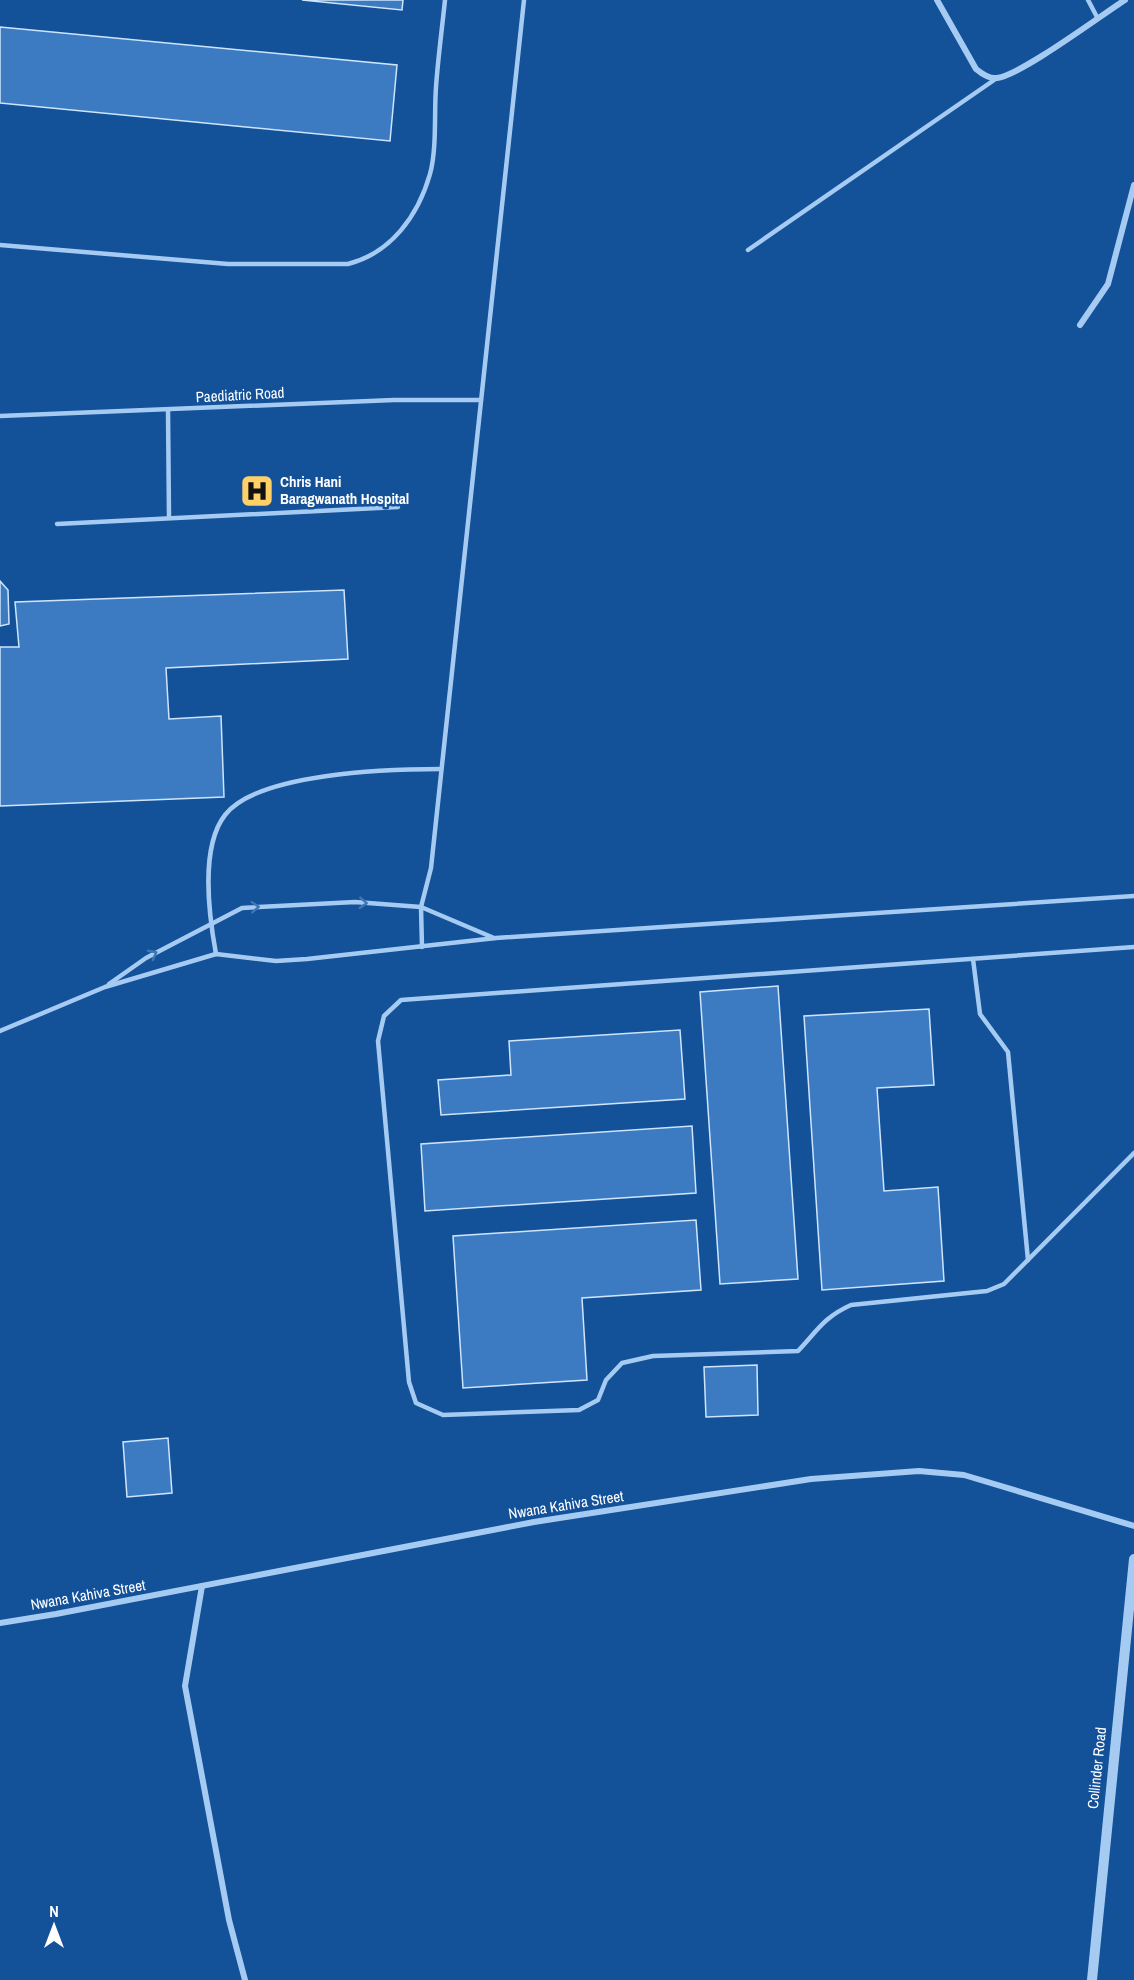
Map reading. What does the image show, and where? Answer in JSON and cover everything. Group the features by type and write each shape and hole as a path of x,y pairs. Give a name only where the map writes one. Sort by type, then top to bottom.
{"street":[{"path":"937,0 976,69 986,76 997,78 1023,67 1125,0"},
{"path":"1080,325 1108,284 1134,185"},
{"name":"Nwana Kahiva Street","path":"0,1623 534,1522 811,1479 919,1471 964,1475 1134,1526"},
{"name":"Collinder Road","path":"1092,1980 1134,1559"},
{"path":"202,1586 185,1686 229,1920 245,1980"}],"lane":[{"path":"0,244 228,264 348,264 364,260 381,250 396,236 412,215 430,172 445,0"},
{"path":"422,947 421,907 431,868 524,0"},
{"path":"1088,0 1097,18"},
{"path":"748,250 997,78"},
{"name":"Paediatric Road","path":"0,416 394,400 481,400"},
{"path":"168,410 169,517"},
{"path":"57,524 398,507"},
{"path":"216,954 209,895 212,843 224,815 243,797 289,782 398,769 441,769"},
{"path":"0,1031 105,987 216,954 276,960 496,938 1134,896"},
{"path":"105,987 146,957 211,926 228,913 255,907 355,902 421,907 496,938"},
{"path":"1134,947 401,999 384,1016 378,1041 409,1382 416,1403 443,1415 579,1410 597,1400 606,1380 622,1363 653,1356 798,1351 819,1325 834,1313 851,1305 987,1291 1004,1284 1134,1153"},
{"path":"973,959 980,1014 1008,1052 1028,1260"}],"building":[{"path":"302,0 403,0 402,10"},
{"path":"0,27 397,65 390,141 0,103"},
{"path":"0,581 8,590 9,624 0,626"},
{"path":"344,590 348,659 166,668 169,719 221,716 224,797 0,806 0,647 19,647 15,602"},
{"path":"778,986 798,1279 720,1284 700,992"},
{"path":"929,1009 934,1085 877,1088 884,1191 938,1187 944,1281 822,1290 804,1016"},
{"path":"680,1030 685,1099 441,1115 438,1080 511,1075 509,1041"},
{"path":"692,1126 696,1193 425,1211 421,1144"},
{"path":"696,1220 701,1290 582,1298 587,1380 463,1388 453,1236"},
{"path":"757,1365 758,1415 706,1417 704,1367"},
{"path":"168,1438 172,1493 127,1497 123,1442"}],"place":[{"name":"Chris Hani Baragwanath Hospital","path":"257,491"}]}
